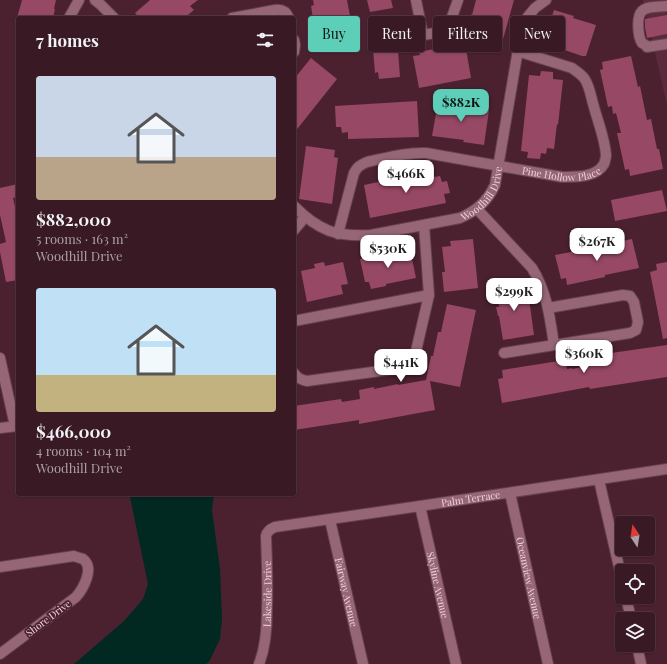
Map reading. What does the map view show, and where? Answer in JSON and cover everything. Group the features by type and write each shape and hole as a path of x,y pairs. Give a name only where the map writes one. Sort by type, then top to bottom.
{"street":[{"path":"70,16 79,0"},
{"path":"95,0 112,16"},
{"path":"416,0 422,35 447,31 458,0"},
{"name":"Woodhill Drive","path":"528,16 535,8 546,0"},
{"path":"667,6 648,8 641,12 638,17 639,36 647,47 667,44"},
{"path":"243,16 281,9 286,12 288,16"},
{"name":"Woodhill Drive","path":"296,208 305,217 320,227 338,234 360,236 460,218 477,209 492,192 495,185 517,52"},
{"name":"Pine Hollow Place","path":"338,234 354,173 361,164 367,162 418,152 562,177 579,177 591,174 600,169 606,156 602,136 584,78 579,72 572,68 520,52"},
{"path":"477,209 532,268 540,282 548,308 554,345"},
{"path":"296,228 305,217"},
{"path":"296,375 304,381 307,381 402,368 414,357 428,294 424,225"},
{"path":"296,321 428,294"},
{"path":"504,353 630,334 636,330 638,322 634,302 630,296 623,295 548,308"},
{"path":"0,358 16,422"},
{"path":"0,428 16,426"},
{"name":"Palm Terrace","path":"275,527 667,469"},
{"path":"599,480 618,564"},
{"name":"Oceanview Avenue","path":"510,493 548,664"},
{"name":"Skyline Avenue","path":"420,506 456,664"},
{"name":"Fairway Avenue","path":"330,520 363,664"},
{"name":"Lakeside Drive","path":"259,664 264,652 267,628 268,584 266,536 269,531 275,527"},
{"name":"Shore Drive","path":"0,568 74,556 82,559 86,563 87,574 84,586 76,597 0,654"},
{"path":"638,652 641,664"}],"shaded area":[{"path":"643,0 667,0 667,105"},
{"path":"129,496 214,496 212,510 220,569 222,619 220,639 209,662 206,664 74,664 124,621 143,599 148,584"}],"building":[{"path":"22,0 56,0 53,16 18,16"},
{"path":"150,0 198,0 190,6 194,10 186,16 138,16 135,13"},
{"path":"313,0 347,0 350,16 313,16 311,6 314,5"},
{"path":"367,0 391,0 393,8 370,12"},
{"path":"476,0 514,0 502,43 502,16 470,16 471,14 472,15"},
{"path":"554,10 596,25 586,56 565,50 565,16 552,16"},
{"path":"667,15 667,34 647,38 645,19"},
{"path":"433,49 433,52 467,52 471,78 419,88 413,56 420,55 419,52"},
{"path":"373,52 398,52 400,77 379,79 378,72 375,73"},
{"path":"631,56 638,87 640,86 647,120 651,119 663,169 630,176 629,169 625,170 617,133 621,133 616,113 613,114 612,106 608,107 600,70 603,69 602,62"},
{"path":"311,58 337,79 296,130 296,77"},
{"path":"541,71 553,72 553,79 563,80 558,125 557,124 554,149 547,148 546,154 541,153 540,159 527,158 528,152 521,151 529,75 540,76"},
{"path":"417,101 419,137 348,139 348,132 342,133 341,127 336,127 335,106"},
{"path":"438,102 489,110 484,145 463,142 464,140 432,136"},
{"path":"306,146 335,150 334,157 338,158 332,204 299,199"},
{"path":"429,160 434,177 440,176 442,182 447,181 450,193 444,194 446,203 370,218 364,185 421,173 421,178 426,178"},
{"path":"16,184 16,197 13,198 16,211 16,280 6,282 0,252 0,244 6,242 0,215 0,188"},
{"path":"662,190 667,211 615,221 611,200"},
{"path":"473,239 478,288 444,292 442,272 445,272 442,247 451,246 450,241"},
{"path":"632,239 639,268 567,285 566,278 561,279 555,255"},
{"path":"410,249 416,278 386,284 386,286 371,289 369,282 365,282 360,259"},
{"path":"324,262 325,266 343,262 348,284 341,285 343,294 307,302 301,271 315,268 314,264"},
{"path":"667,262 667,338 663,339 650,272 657,270 656,264"},
{"path":"507,283 508,288 518,286 519,292 528,291 534,335 503,340 496,307 499,307 495,285"},
{"path":"447,304 476,310 460,387 430,381 435,410 359,424 359,420 296,430 296,406 341,399 342,402 360,399 359,390 374,387 374,389 426,380 438,332 441,332"},
{"path":"667,345 667,377 590,389 589,387 502,403 498,379 503,378 502,370 565,360 567,369 572,369 591,365 590,356"}]}
